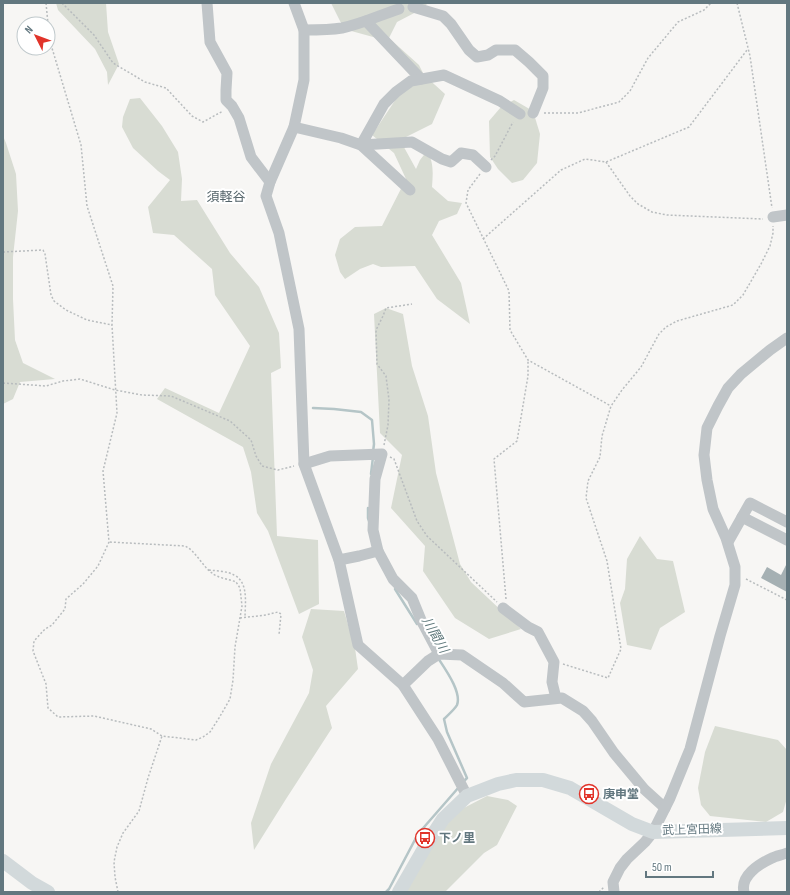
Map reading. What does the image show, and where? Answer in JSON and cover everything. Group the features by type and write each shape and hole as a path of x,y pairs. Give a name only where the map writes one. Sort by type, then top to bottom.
{"main road":[{"name":"武上宮田線","path":"399,892 443,819 467,796 498,784 516,780 543,780 570,788 632,824 653,832 787,828"},
{"path":"3,860 32,883 48,892"}],"street":[{"path":"207,3 210,42 226,73 226,100 232,106 239,118 251,157 270,182"},
{"path":"294,3 304,30 304,80 294,127 270,182 266,196 279,233 299,329 304,464 339,560 358,645 403,685 438,739 467,796"},
{"path":"304,30 340,28 366,21 384,13 394,6 415,5 443,16 451,24 469,50 477,57 488,55 496,50 515,50 529,62 543,76 543,88 533,114"},
{"path":"366,21 421,79"},
{"path":"362,146 384,104 396,92 411,81 444,75 500,101 520,114"},
{"path":"294,127 341,138 362,146 410,190"},
{"path":"362,146 412,142 442,159 451,162 461,153 473,155 486,167"},
{"path":"773,217 787,215"},
{"path":"615,891 613,882 620,868 653,832 670,798 690,749 735,585 735,567 728,542 713,509 707,480 704,455 707,428 728,388 741,374 787,338"},
{"path":"304,464 330,456 382,454 375,479 373,530 378,551 393,579 412,598 421,620 439,654"},
{"path":"728,542 750,503 787,522"},
{"path":"742,517 787,540"},
{"path":"339,560 378,551"},
{"path":"503,608 528,627 538,632 554,662 552,682 556,698"},
{"path":"403,685 428,661 439,654 462,655 503,683 524,702 562,698 583,711 592,721 614,753 644,789 665,808"},
{"path":"744,892 743,887 745,879 757,867 773,857 787,853"}],"path":[{"path":"46,3 47,16"},
{"path":"62,3 94,35 113,63 145,82 166,88 192,116 203,122 232,106"},
{"path":"533,114 578,113 619,102 630,91 648,58 678,22 704,10 711,3"},
{"path":"554,662 608,678 621,649 607,561 586,498 588,481 600,457 602,436 611,406 641,367 659,334 666,327 677,321 732,305 743,295 770,246 773,233 773,217 748,49 737,3"},
{"path":"483,239 561,170 585,159 606,162 689,127 748,49"},
{"path":"54,56 81,145 87,206 113,286 112,325 117,413 103,471 109,542 98,566 83,584 66,599 65,608 52,625 44,629 34,641 33,651 46,684 48,708 58,717 94,716 151,729 162,736 196,740 203,737 210,732 230,699 235,647 242,606 240,588 236,582 214,575 190,548 185,546 109,542"},
{"path":"520,114 513,122 495,156 468,190 466,203 509,291 510,330 528,360 611,406"},
{"path":"606,162 630,196 638,204 652,212 667,215 764,219 773,217"},
{"path":"3,252 43,250 45,254 51,295 54,301 66,310 87,320 112,325"},
{"path":"412,304 386,308 376,330 377,364 386,376 390,400 388,425 382,454 394,459 417,521 427,536 503,608 506,598 494,459 517,441 528,376 528,360"},
{"path":"3,383 46,386 63,381 80,379 115,390 142,395 171,396 230,421 251,440 256,456 262,466 278,470 304,464"},
{"path":"208,570 233,574 242,583 245,593 245,618"},
{"path":"735,573 787,600"},
{"path":"240,618 278,612 281,614 279,635"},
{"path":"118,892 114,862 118,847 124,833 139,811 162,736"}],"shaded area":[{"path":"56,3 106,3 108,32 119,64 108,85 107,72 95,49 58,10"},
{"path":"331,3 428,3 422,9 397,22 389,38 419,65 424,75 445,94 432,124 400,140 416,169 420,160 427,151 432,164 432,187 448,201 462,203 457,214 439,221 432,235 461,283 470,324 437,299 415,266 381,267 373,264 360,269 345,279 340,272 335,255 340,239 355,227 382,226 406,179 394,153 372,135 412,75 384,40 344,29"},
{"path":"140,98 162,126 178,152 182,179 181,201 197,200 230,253 259,287 279,333 281,368 271,373 277,536 318,540 319,604 299,614 268,531 257,513 251,472 243,447 157,399 165,388 219,413 250,346 215,295 212,269 174,235 153,233 148,207 170,180 133,148 122,127 123,117 130,99"},
{"path":"514,100 533,111 540,134 537,163 523,180 512,183 498,169 490,157 489,121 501,107"},
{"path":"3,136 16,174 18,211 13,257 15,340 23,363 55,379 20,382 13,399 3,404"},
{"path":"386,308 403,314 412,366 428,416 436,473 460,564 471,582 521,629 489,639 455,618 423,571 425,546 391,508 402,455 380,433 374,314"},
{"path":"640,536 657,559 673,561 685,612 660,628 651,650 627,645 620,603 625,589 627,559"},
{"path":"311,609 344,611 355,648 358,669 326,706 332,728 254,850 251,823 271,764 309,693 313,670 302,637"},
{"path":"715,726 778,740 787,750 787,798 783,812 766,822 710,816 701,805 698,788 705,752"},
{"path":"487,796 508,800 517,806 497,845 484,853 445,892 392,892 456,812"}],"building":[{"path":"787,563 787,592 761,578 767,567 781,575"}],"waterway":[{"name":"川間川","path":"313,408 361,412 372,420 374,444 373,452"},
{"name":"川間川","path":"371,474 373,457"},
{"name":"川間川","path":"368,508 369,521"},
{"name":"川間川","path":"395,589 417,624"},
{"name":"川間川","path":"438,658 452,681 457,694 457,705 444,719 447,732 467,778 464,781"},
{"name":"川間川","path":"386,892 418,834 459,787"}],"place":[{"name":"庚申堂","path":"589,794"},
{"name":"下ノ里","path":"425,838"}],"district":[{"name":"須軽谷","path":"226,197"}]}
